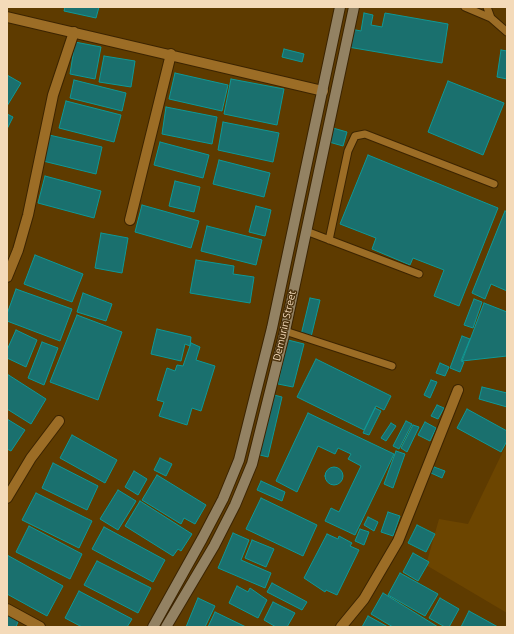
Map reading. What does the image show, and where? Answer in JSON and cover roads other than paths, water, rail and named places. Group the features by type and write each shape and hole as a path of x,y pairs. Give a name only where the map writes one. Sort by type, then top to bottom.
{"street":[{"name":"Demurin Street","path":"153,627 202,539 239,460 272,328 340,7"},
{"name":"Demurin Street","path":"166,627 214,546 235,505 252,464 285,331 354,7"},
{"path":"7,17 171,54 323,91"},
{"path":"7,277 18,250 28,215 53,95 74,32"},
{"path":"130,220 171,54"},
{"path":"341,627 364,599 398,541 458,390"},
{"path":"7,498 31,458 59,422"},
{"path":"7,609 40,627"}],"lane":[{"path":"465,7 491,18"},
{"path":"487,7 491,18 501,29 507,32"},
{"path":"329,240 348,151 355,136 365,134 494,184"},
{"path":"306,230 419,274"},
{"path":"285,331 392,366"}]}
